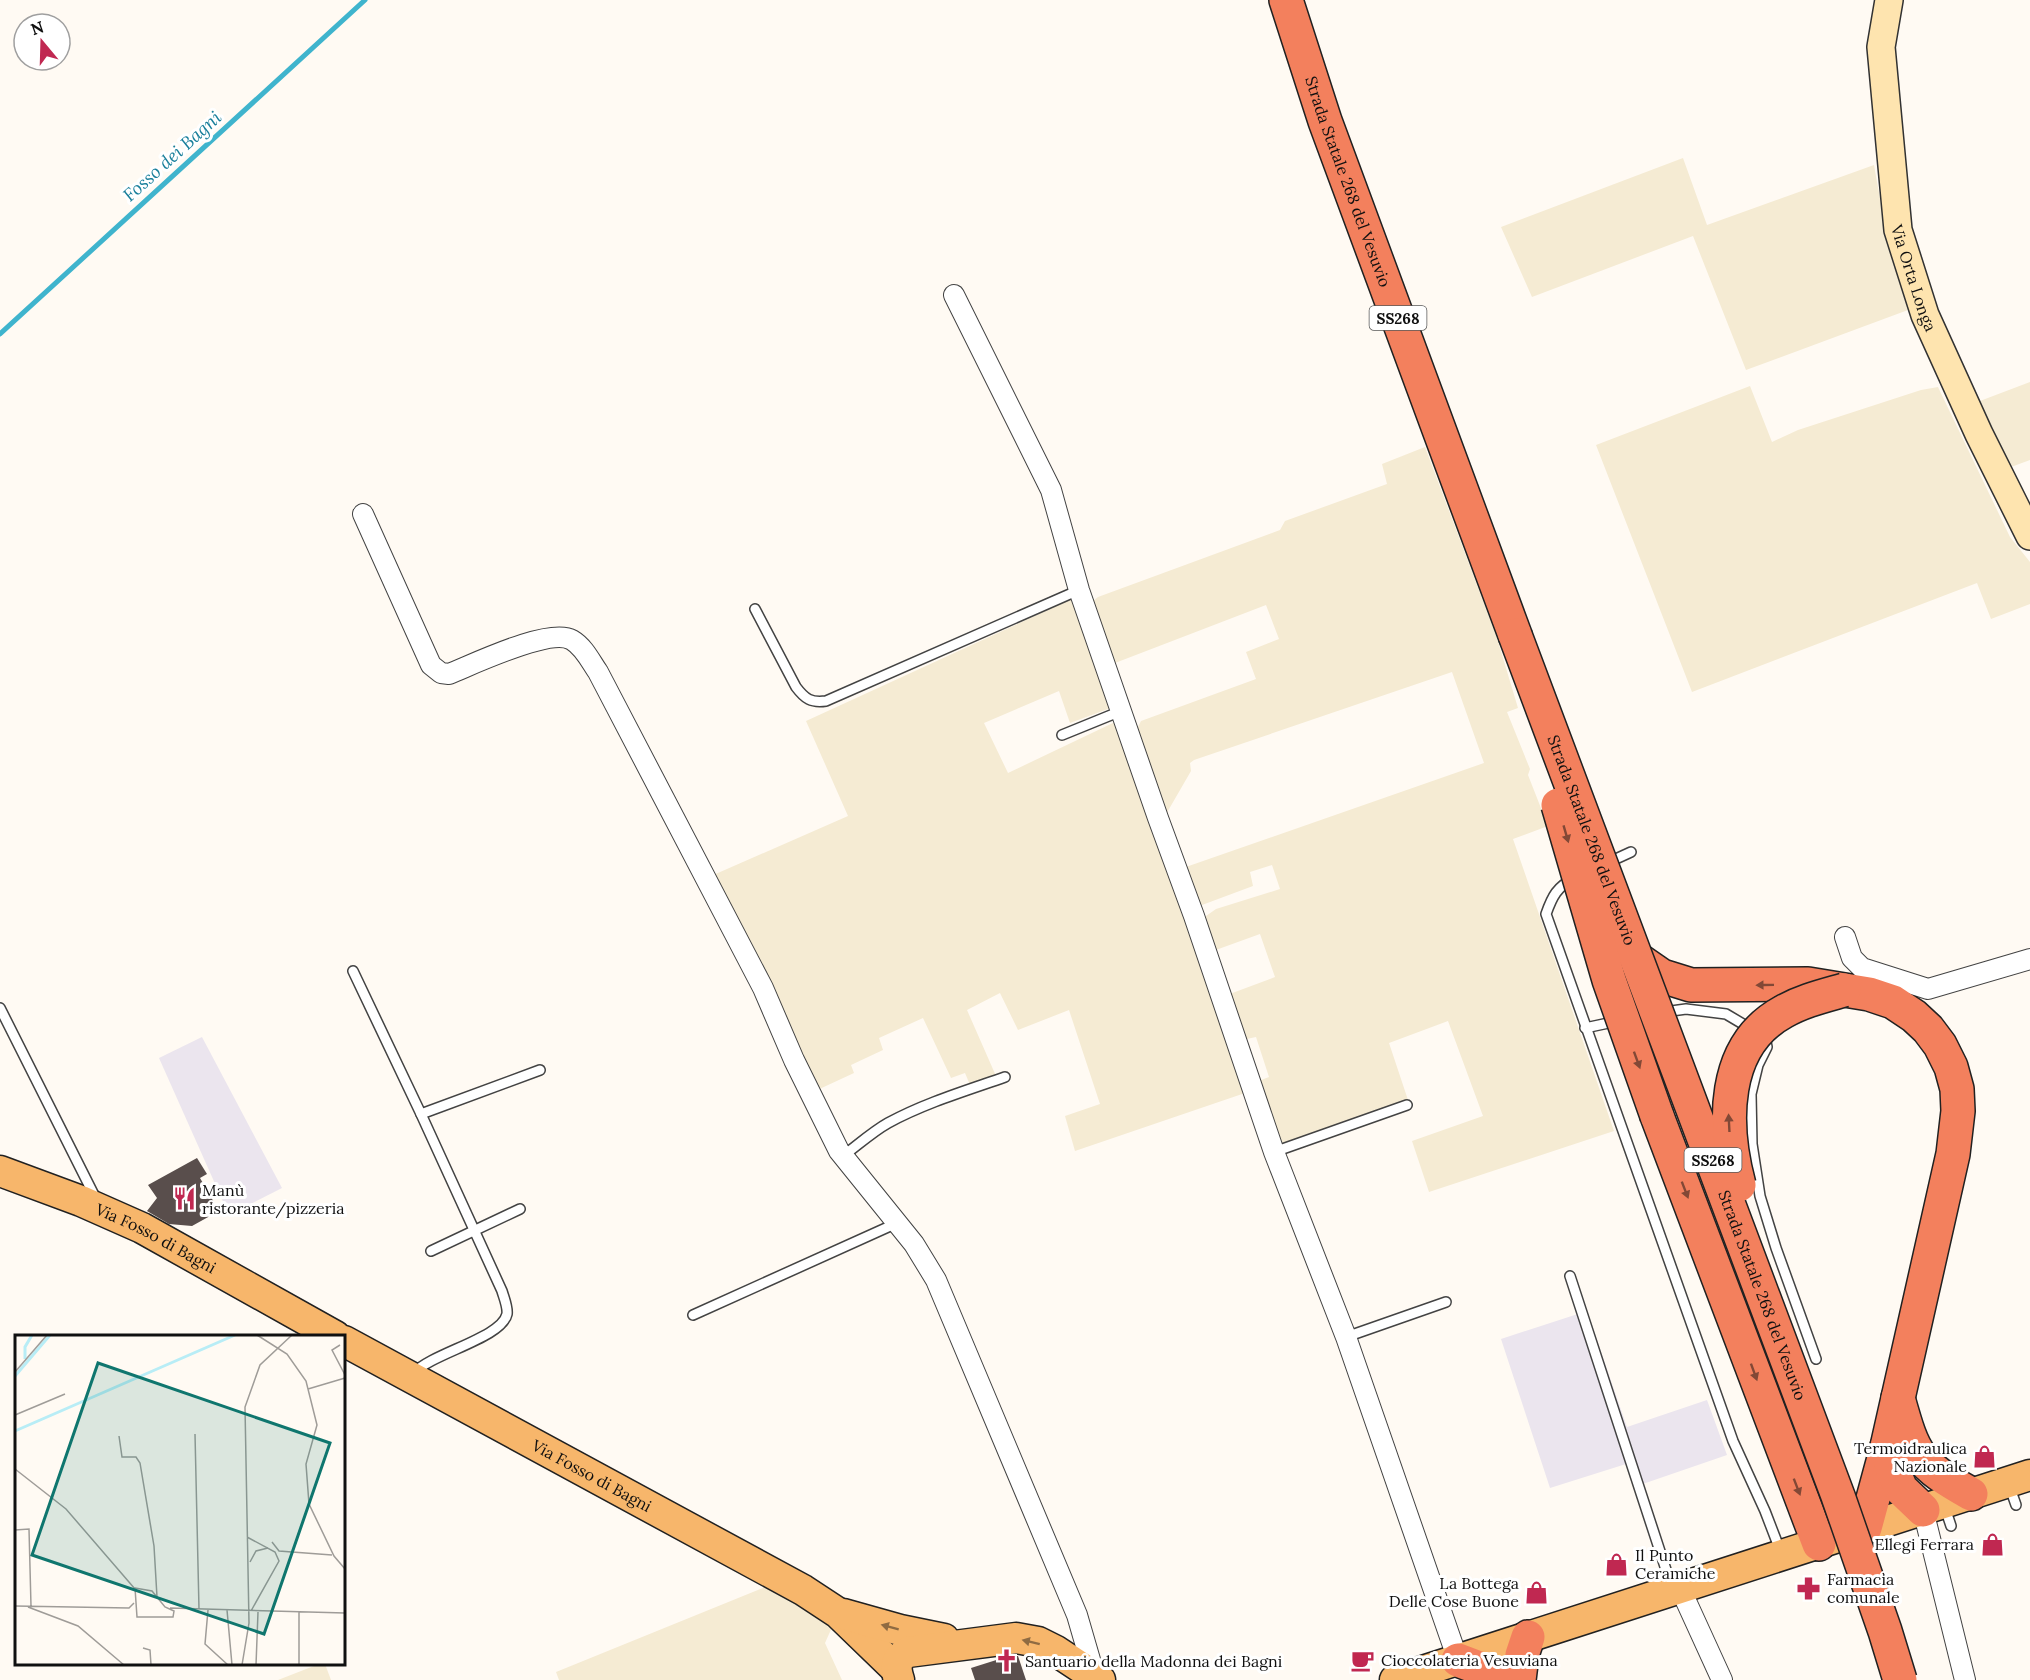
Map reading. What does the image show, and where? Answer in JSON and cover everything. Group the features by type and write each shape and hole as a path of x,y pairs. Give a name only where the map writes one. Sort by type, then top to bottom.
{"highway":[{"name":"Strada Statale 268 del Vesuvio","path":"1286,0 1325,121 1636,958 1802,1361 1842,1507 1885,1631 1899,1680"},
{"path":"1515,635 1530,705 1609,980 1657,1116 1819,1544"},
{"path":"1636,958 1662,976 1691,985 1808,984 1869,994 1893,1002 1928,1029 1940,1045 1951,1067 1957,1089 1957,1131 1887,1447 1865,1528"},
{"path":"1802,1361 1773,1293 1734,1166 1729,1113 1731,1086 1742,1056 1762,1027 1781,1013 1805,1001 1844,990"},
{"path":"1898,1398 1908,1433 1922,1460 1927,1487 1947,1508"},
{"path":"1887,1447 1892,1468 1901,1489 1947,1508"},
{"path":"1922,1460 1944,1478 1947,1508"},
{"path":"1519,1680 1522,1655 1528,1637"},
{"path":"1458,1660 1479,1668 1498,1680"}],"main road":[{"name":"Via Fosso di Bagni","path":"0,1171 142,1228 333,1335"},
{"name":"Via Fosso di Bagni","path":"345,1342 803,1590 838,1613 897,1675"},
{"path":"1395,1680 1865,1528 2018,1488"},
{"name":"Via Fosso di Bagni","path":"838,1613 900,1630 968,1644"},
{"path":"897,1675 897,1662 909,1652 1009,1638 1038,1642 1098,1678"}],"street":[{"name":"Via Orta Longa","path":"1888,0 1881,47 1898,230 1925,315 1978,434 2030,536"},
{"path":"954,295 1051,490 1079,590 1274,1152 1346,1336 1458,1660"},
{"path":"363,514 431,665 441,673 449,674 550,637 571,639 582,648 598,672 763,988 825,1124 843,1156 914,1244 940,1290 1077,1615 1098,1678"},
{"path":"1845,937 1852,958 1862,968 1928,988 2030,959"},
{"path":"1947,1508 1965,1680"},
{"path":"1676,1589 1722,1680"}],"lane":[{"path":"755,609 796,687 804,697 813,702 826,701 1079,590"},
{"path":"1062,735 1122,711"},
{"path":"1631,852 1563,883 1553,895 1546,914 1733,1441 1766,1511 1782,1556"},
{"path":"353,971 475,1231 502,1291 507,1313 502,1324 491,1332 419,1368 411,1377"},
{"path":"0,1008 101,1210"},
{"path":"1585,1028 1639,1016 1686,1009 1726,1014 1766,1037 1767,1047 1758,1065 1751,1094 1752,1144 1760,1196 1802,1361"},
{"path":"421,1114 540,1070"},
{"path":"843,1156 874,1132 910,1112 1005,1077"},
{"path":"1274,1152 1407,1105"},
{"path":"431,1251 520,1209"},
{"path":"693,1315 897,1223"},
{"path":"1570,1276 1676,1589"},
{"path":"1346,1336 1446,1302"}],"shaded area":[{"path":"1683,158 1707,225 1874,165 1887,237 1908,310 1746,370 1693,236 1532,297 1501,227"},
{"path":"2030,382 2030,460 2003,470 1972,404"},
{"path":"1750,386 1772,442 1798,430 1921,390 1938,387 2010,537 2030,562 2030,604 1991,619 1977,583 1692,692 1596,445"},
{"path":"1425,447 1497,638 1518,708 1507,712 1530,769 1528,775 1548,826 1513,839 1614,1131 1429,1192 1412,1141 1483,1116 1448,1021 1389,1043 1408,1100 1284,1144 1273,1133 1256,1082 1269,1077 1256,1037 1242,1040 1227,995 1275,977 1260,934 1213,951 1204,926 1206,916 1216,909 1280,889 1272,865 1250,872 1253,886 1202,905 1196,904 1183,868 1484,763 1452,672 1194,760 1190,763 1191,771 1165,816 1133,729 1138,727 1141,721 1256,679 1246,652 1279,639 1266,605 1113,663 1091,606 1098,597 1280,530 1285,521 1387,484 1382,464"},
{"path":"1076,597 1116,706 1070,723 1059,691 984,723 1008,773 1115,722 1248,1092 1075,1151 1065,1116 1100,1104 1069,1010 1018,1030 1000,993 967,1010 996,1076 970,1085 965,1073 951,1078 923,1018 879,1038 883,1050 851,1065 854,1073 813,1092 711,876 848,816 806,721"},
{"path":"202,1037 282,1188 229,1215 159,1058"},
{"path":"1587,1311 1627,1427 1707,1400 1727,1455 1634,1487 1626,1464 1550,1488 1501,1339"},
{"path":"770,1585 833,1625 825,1643 842,1680 559,1680 556,1672"},
{"path":"316,1665 325,1665 331,1680 278,1680"}],"building":[{"path":"197,1158 207,1174 200,1178 219,1211 192,1226 169,1224 147,1211 157,1198 148,1185"},
{"name":"Santuario della Madonna dei Bagni","path":"1009,1656 1018,1656 1026,1680 975,1680 971,1668"}],"waterway":[{"name":"Fosso dei Bagni","path":"0,334 365,0"}],"place":[{"name":"Manù ristorante/pizzeria","path":"184,1199"},
{"name":"Termoidraulica Nazionale","path":"1985,1457"},
{"name":"Ellegi Ferrara","path":"1992,1544"},
{"name":"Il Punto Ceramiche","path":"1617,1564"},
{"name":"Farmacia comunale","path":"1809,1588"},
{"name":"La Bottega Delle Cose Buone","path":"1537,1592"},
{"name":"Cioccolateria Vesuviana","path":"1363,1660"},
{"name":"Santuario della Madonna dei Bagni","path":"1007,1661"}]}
